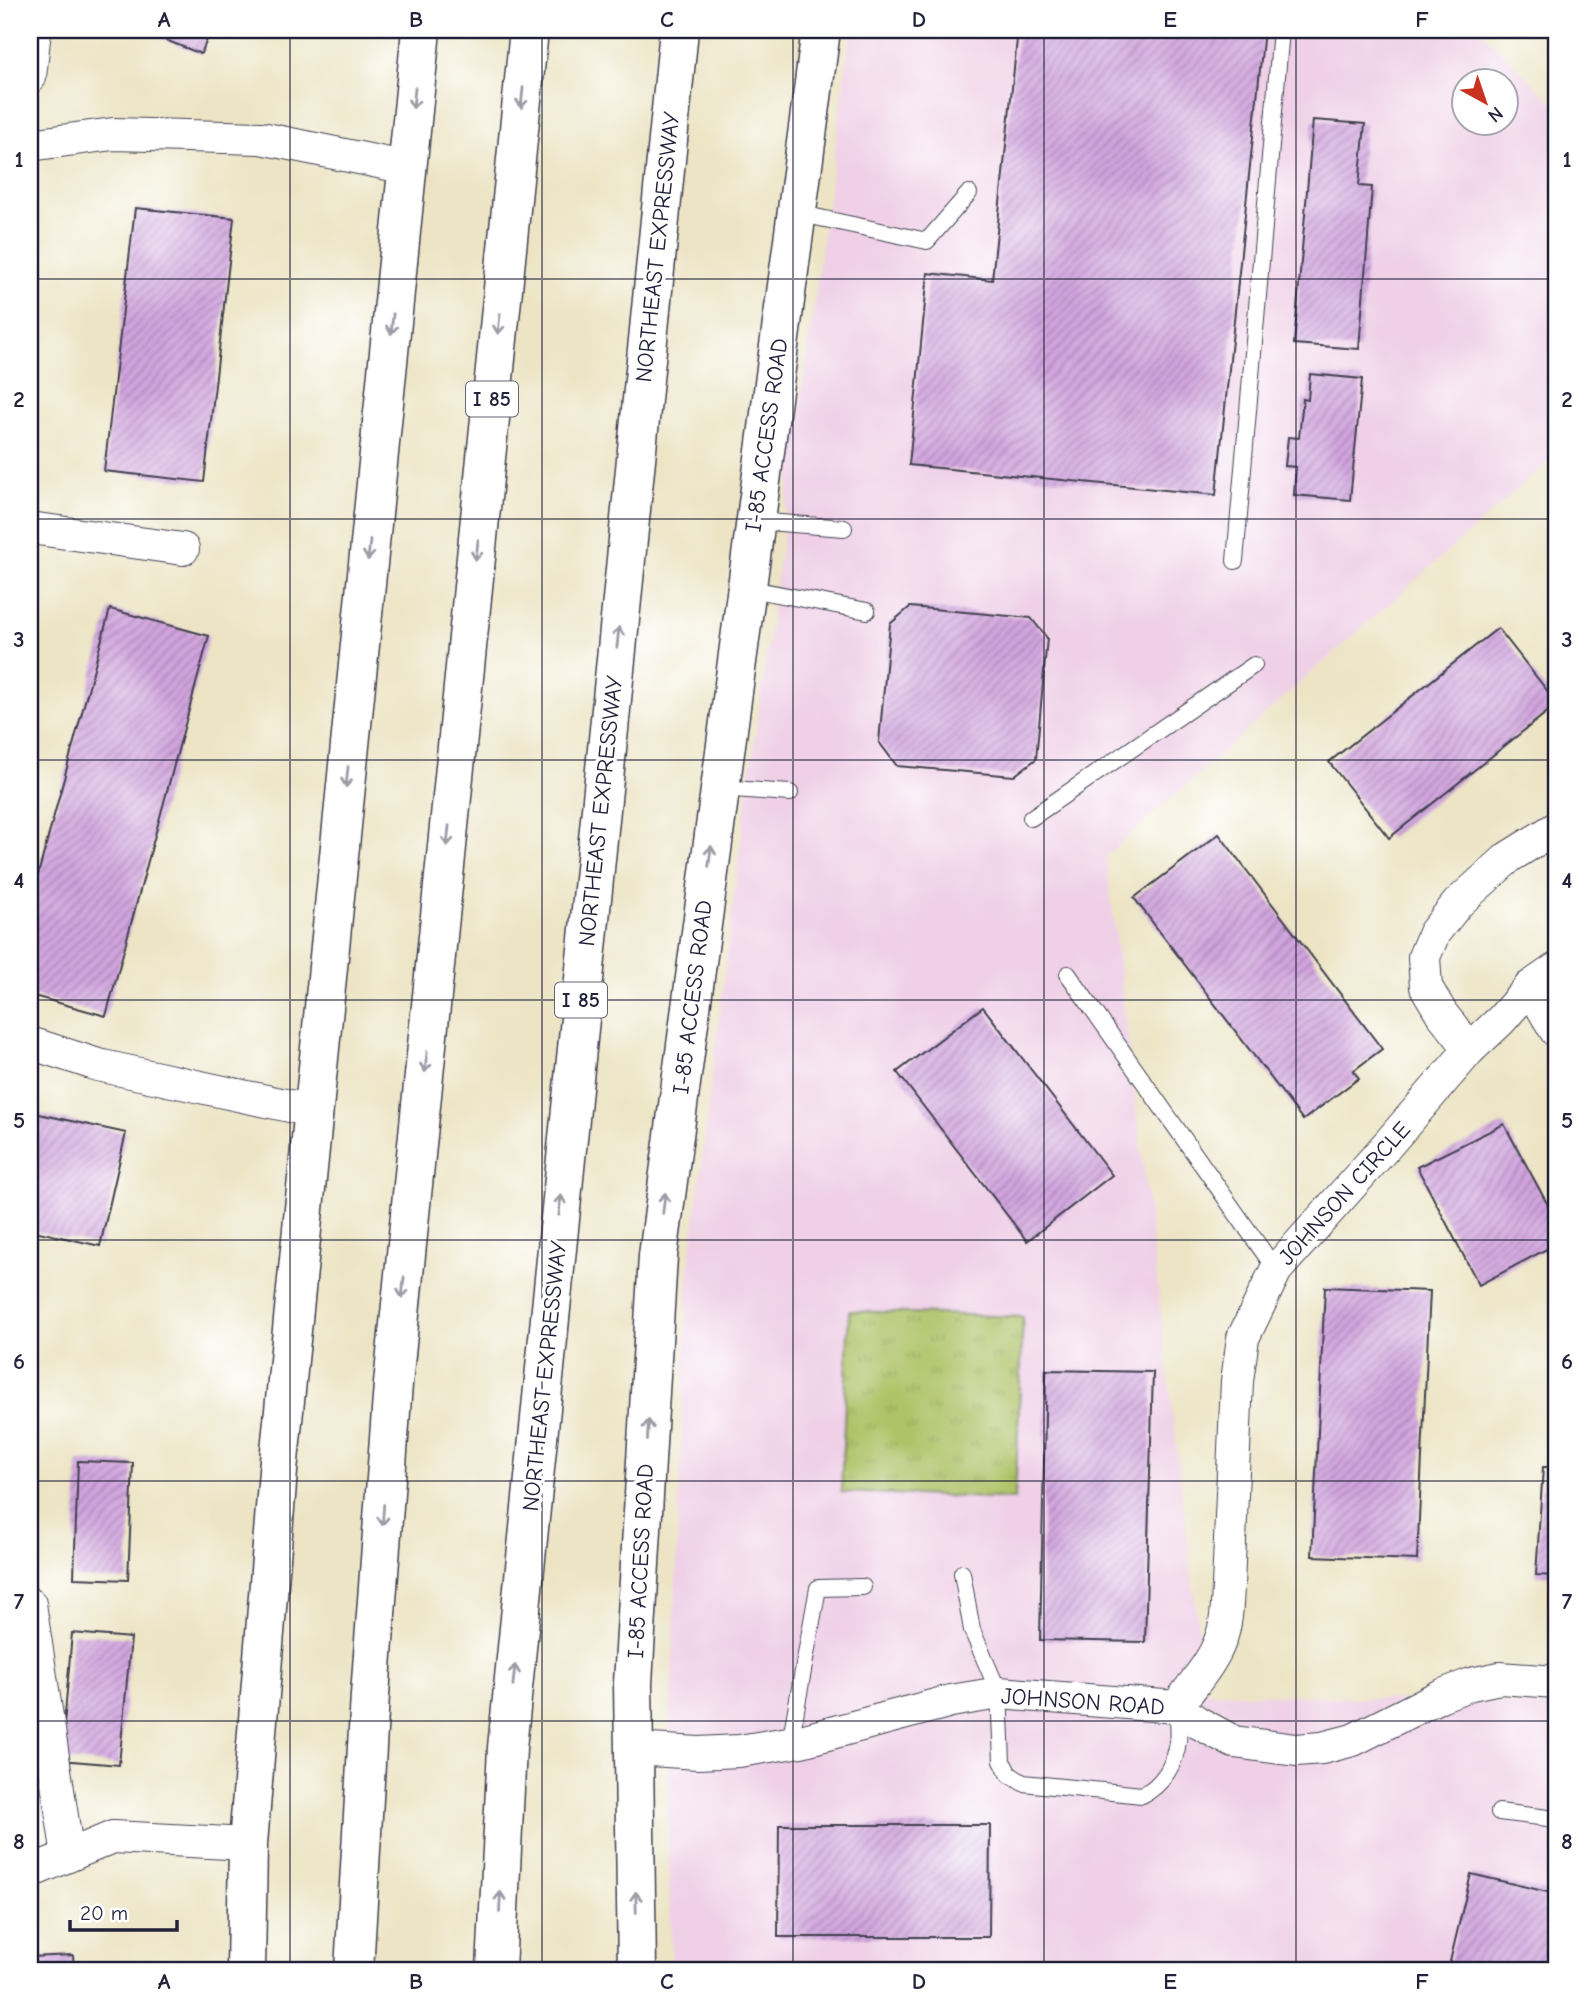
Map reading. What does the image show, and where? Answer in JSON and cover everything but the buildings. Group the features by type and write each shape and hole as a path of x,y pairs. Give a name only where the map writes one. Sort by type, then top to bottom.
{"main road":[{"path":"246,1970 248,1844 278,1471 421,30"},
{"name":"I 85","path":"354,1970 370,1695 393,1384 529,30"},
{"name":"NORTHEAST EXPRESSWAY","path":"496,1970 509,1734 679,30"},
{"name":"I-85 ACCESS ROAD","path":"637,1970 633,1683 657,1256 821,30"}],"street":[{"path":"30,77 35,30"},
{"path":"30,145 113,134 261,138 408,168"},
{"path":"30,528 183,549"},
{"path":"1470,1049 1442,1014 1426,987 1424,957 1434,933 1458,903 1509,857 1556,828"},
{"name":"JOHNSON CIRCLE","path":"1177,1707 1212,1657 1221,1640 1226,1619 1237,1381 1243,1338 1276,1270 1470,1049 1501,1020 1530,987 1556,969"},
{"path":"1530,987 1556,1031"},
{"path":"30,1043 98,1065 313,1111"},
{"path":"30,1604 68,1856"},
{"name":"JOHNSON ROAD","path":"634,1749 712,1753 739,1751 790,1743 951,1701 999,1693 1177,1707 1197,1723 1234,1742 1296,1750 1322,1748 1353,1740 1440,1696 1471,1684 1500,1678 1556,1682"},
{"path":"30,1872 113,1837 248,1844"}],"lane":[{"path":"1235,561 1281,30"},
{"path":"796,212 928,241 969,192"},
{"path":"754,521 844,528"},
{"path":"746,588 867,611"},
{"path":"1031,818 1254,665"},
{"path":"719,788 790,793"},
{"path":"1068,974 1276,1270"},
{"path":"962,1573 972,1630 999,1693 1002,1761 1009,1774 1023,1783 1142,1795 1160,1782 1175,1755 1179,1740 1177,1707"},
{"path":"790,1743 818,1588 863,1587"},
{"path":"1499,1812 1556,1818"}],"shaded area":[{"path":"851,30 1480,30 1516,66 1450,66 1450,136 1520,136 1520,70 1556,106 1556,455 1106,856 1206,1692 1556,1706 1556,1970 672,1970 667,1806 688,1277 736,879"}],"green space":[{"path":"849,1311 1023,1317 1015,1499 841,1492"}]}
